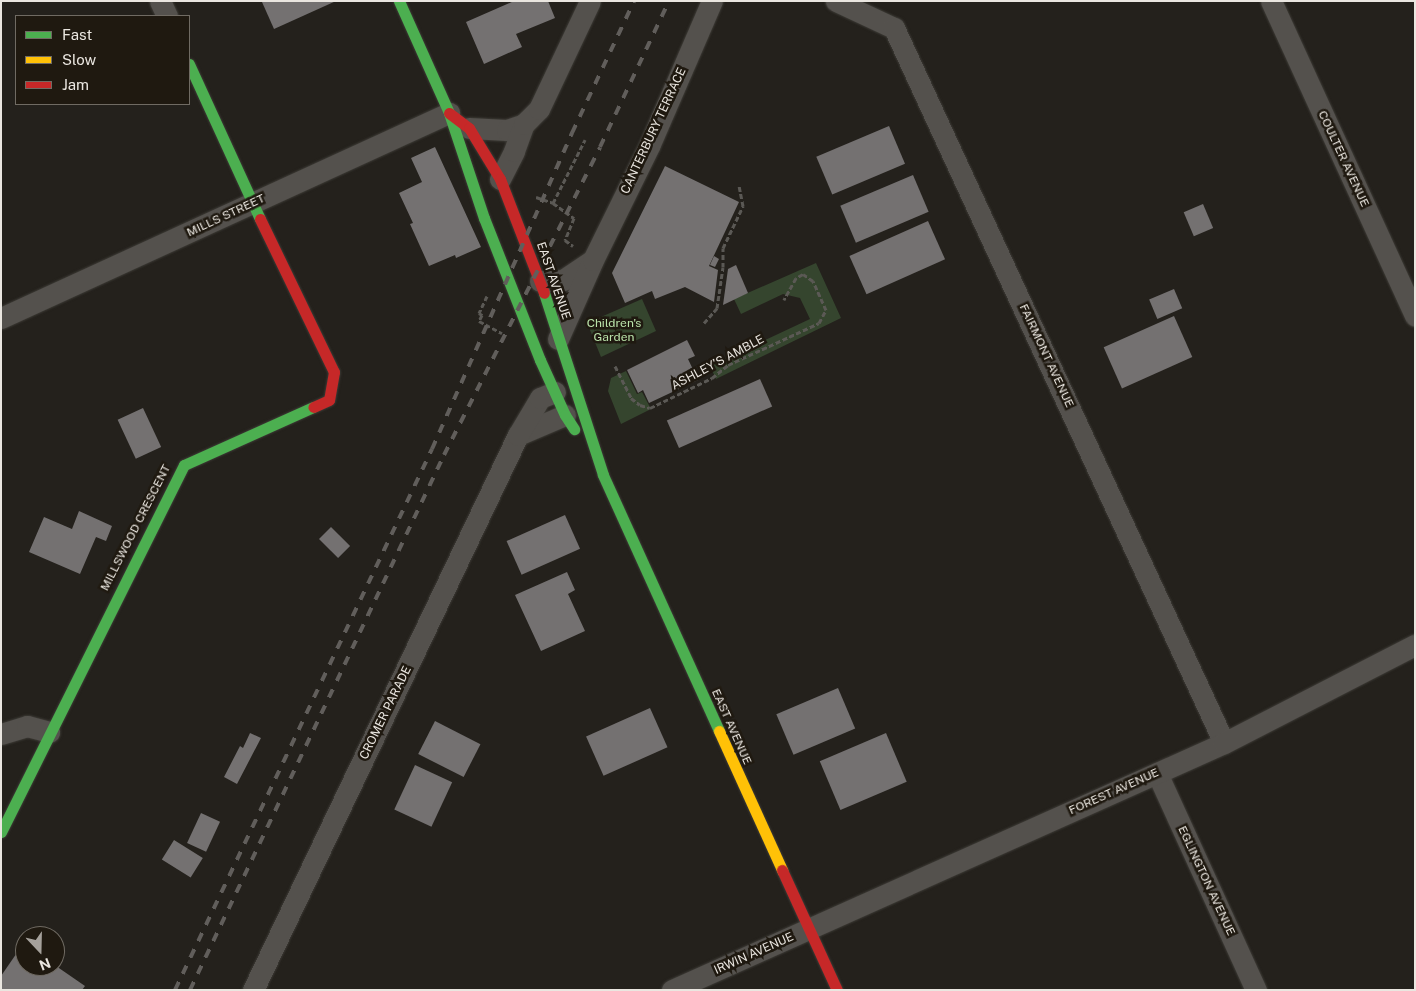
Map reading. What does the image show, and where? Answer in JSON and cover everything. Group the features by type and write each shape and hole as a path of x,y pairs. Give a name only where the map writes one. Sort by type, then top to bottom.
{"street":[{"path":"160,1 167,15"},
{"name":"EAST AVENUE","path":"399,1 449,113 484,218 554,392 565,415 602,475"},
{"path":"500,179 514,151 524,124 539,109 590,1"},
{"name":"CANTERBURY TERRACE","path":"558,339 593,260 650,144 712,1"},
{"name":"FAIRMONT AVENUE","path":"836,1 894,28 1224,743"},
{"name":"COULTER AVENUE","path":"1271,1 1415,316"},
{"path":"190,66 252,204"},
{"name":"EAST AVENUE","path":"449,113 469,128 500,179 540,281 602,475 837,990"},
{"name":"MILLS STREET","path":"1,318 449,113"},
{"path":"469,128 507,130 524,124"},
{"name":"MILLSWOOD CRESCENT","path":"1,832 49,732 184,464 328,400 334,372 252,204"},
{"path":"540,281 563,280 593,260"},
{"name":"CROMER PARADE","path":"253,990 518,436 540,398 554,392"},
{"path":"518,436 565,415"},
{"name":"FOREST AVENUE","path":"808,930 1224,743 1415,645"},
{"path":"1,734 27,726 49,732"},
{"name":"EGLINGTON AVENUE","path":"1157,773 1256,990"},
{"name":"IRWIN AVENUE","path":"672,990 808,930"}],"path":[{"path":"553,203 585,140"},
{"path":"704,324 717,308 723,267 723,248 743,206 739,186"},
{"path":"535,197 553,203 574,218 564,240 593,260"},
{"name":"ASHLEY’S AMBLE","path":"615,366 631,398 640,405 650,408 712,378 728,364 819,322 826,310 813,281 803,274 796,278 784,300"}],"green space":[{"path":"816,263 841,318 716,379 710,366 810,319 800,298 783,294 741,314 734,299"},
{"name":"Children's Garden","path":"642,299 656,331 601,357 590,330 594,320"},
{"path":"626,371 637,394 642,392 651,409 621,424 608,391 611,378"}],"building":[{"path":"336,1 274,29 262,2"},
{"path":"514,1 548,1 555,18 516,34 522,47 484,64 466,22"},
{"path":"889,126 905,164 832,195 816,157"},
{"path":"435,147 481,247 456,258 455,255 429,266 410,224 413,223 399,193 422,182 411,158"},
{"path":"665,166 739,202 709,266 718,270 714,302 685,287 655,299 652,291 625,303 612,273"},
{"path":"913,175 929,212 856,243 840,206"},
{"path":"1203,204 1213,228 1194,236 1184,212"},
{"path":"928,221 945,259 867,294 849,256"},
{"path":"714,256 719,259 715,267 710,265"},
{"path":"736,265 748,293 723,305 728,269"},
{"path":"1174,289 1182,308 1157,319 1149,300"},
{"path":"1174,316 1192,357 1122,388 1104,347"},
{"path":"687,340 695,356 688,359 698,380 649,403 643,390 638,393 627,370"},
{"path":"760,379 772,406 679,448 667,420"},
{"path":"143,408 161,447 136,459 118,420"},
{"path":"79,511 112,526 106,541 96,537 80,574 29,552 44,517 72,529"},
{"path":"565,515 580,549 522,575 507,541"},
{"path":"331,527 350,546 338,558 319,539"},
{"path":"567,572 575,590 568,594 585,631 541,651 515,595"},
{"path":"838,688 855,729 794,755 776,714"},
{"path":"650,708 667,747 604,776 586,736"},
{"path":"435,721 480,744 464,777 418,754"},
{"path":"250,733 261,738 237,784 224,777 240,746 243,748"},
{"path":"886,733 907,782 840,810 820,761"},
{"path":"415,765 452,782 431,827 394,809"},
{"path":"201,813 220,822 206,852 187,843"},
{"path":"174,840 203,858 191,878 162,860"},
{"path":"15,956 15,976 65,976 65,972 85,986 82,990 1,990 1,976"}],"railway":[{"path":"175,990 432,449 572,133 634,1"},
{"path":"190,990 444,455 600,147 669,1"}],"traffic: fast":[{"path":"399,1 449,113 484,218 540,360 565,415 574,429"},
{"path":"190,66 260,219"},
{"path":"544,293 603,475 719,731"},
{"path":"1,832 184,465 313,407"}],"traffic: slow":[{"path":"719,731 782,870"}],"traffic: jam":[{"path":"449,113 469,128 500,179 544,293"},
{"path":"260,219 334,372 329,400 313,407"},
{"path":"782,870 837,990"}]}
